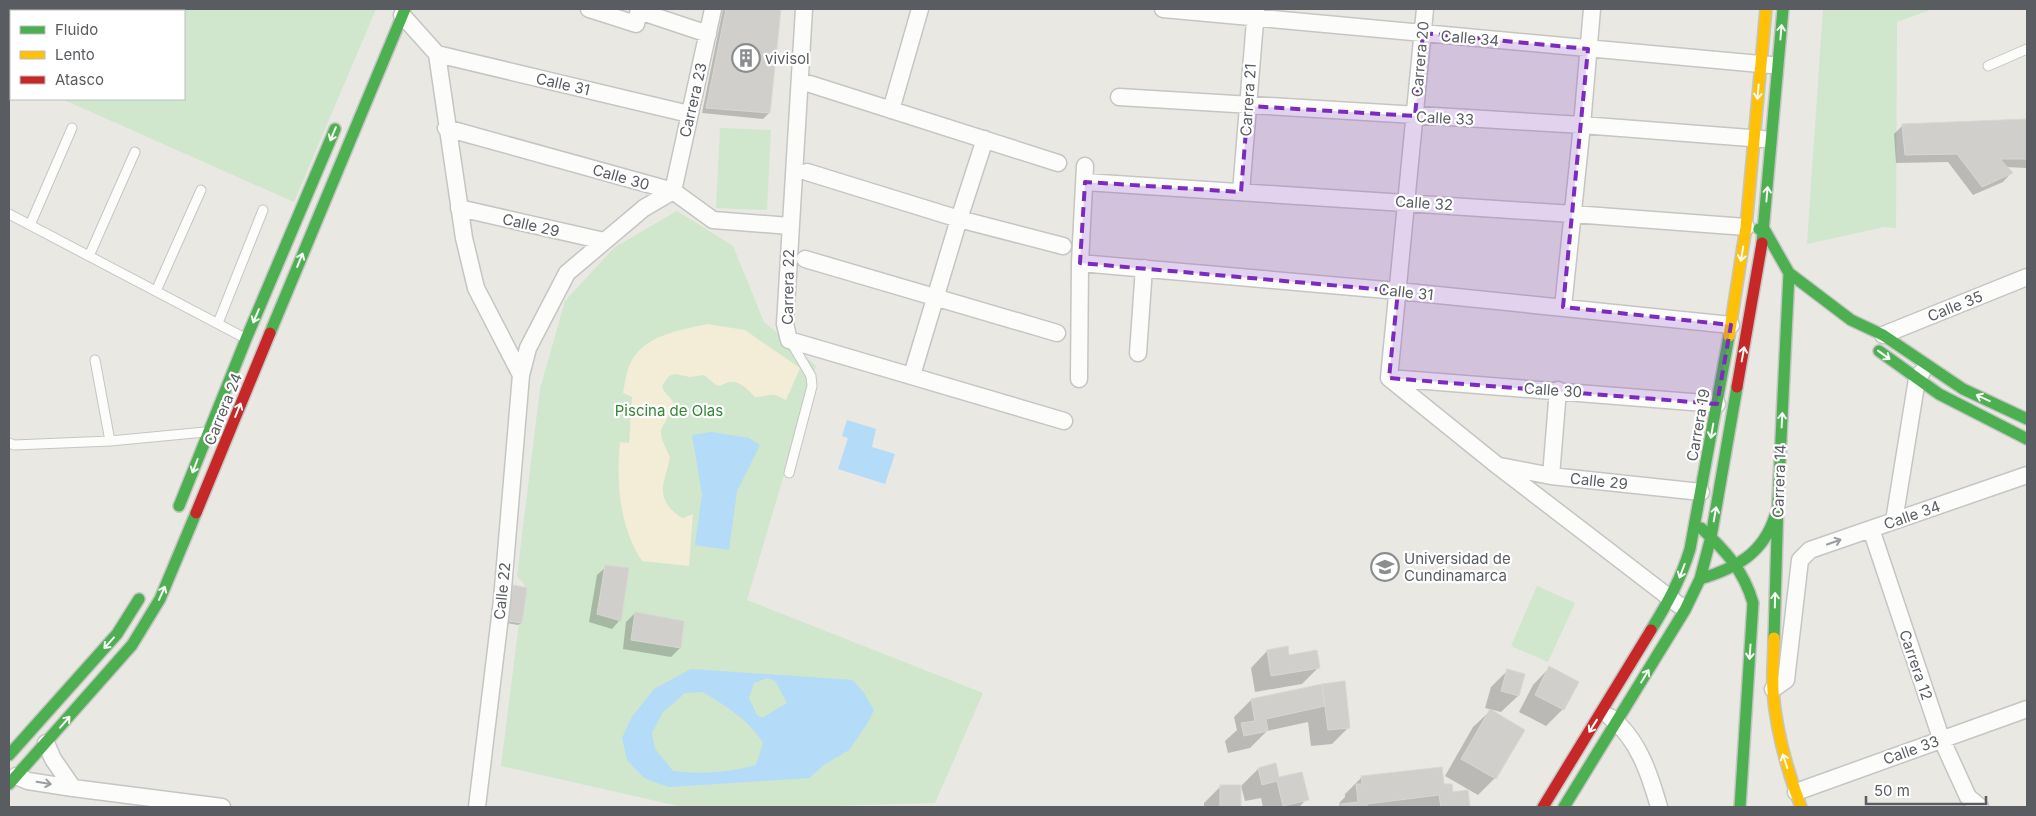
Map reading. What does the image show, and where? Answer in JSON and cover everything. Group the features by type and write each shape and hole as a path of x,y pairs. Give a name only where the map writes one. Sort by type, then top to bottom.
{"street":[{"path":"590,9 638,14 708,34"},
{"name":"Carrera 23","path":"673,191 713,9"},
{"name":"Carrera 22","path":"804,9 790,226 786,324 790,340 1064,421"},
{"path":"891,110 920,9"},
{"name":"Calle 34","path":"1163,9 1255,13 1423,33 1778,65"},
{"name":"Carrera 20","path":"1389,378 1425,9"},
{"path":"1563,308 1592,9"},
{"name":"Carrera 19","path":"1543,807 1670,599 1685,565 1696,524 1737,289 1746,227 1766,9"},
{"path":"1564,807 1685,610 1700,579 1711,537 1764,229 1783,9"},
{"path":"403,12 437,54 446,128 459,208 476,288 521,375"},
{"name":"Carrera 24","path":"174,519 209,431 255,344 403,12"},
{"name":"Carrera 21","path":"1241,192 1255,13"},
{"name":"Calle 31","path":"437,54 689,114"},
{"path":"810,84 985,138 1058,163"},
{"name":"Calle 33","path":"1119,97 1582,125 1772,140"},
{"name":"Carrera 24","path":"13,780 132,645 160,599 230,429 255,344 338,122"},
{"name":"Calle 30","path":"446,128 673,191 713,220 790,226"},
{"path":"912,375 985,138"},
{"path":"807,172 959,219 1062,246"},
{"name":"Calle 32","path":"1080,263 1085,174 1241,192 1406,202 1764,229"},
{"name":"Calle 22","path":"477,807 502,600 521,375 528,348 567,273 644,208 673,191"},
{"name":"Calle 29","path":"459,208 604,241"},
{"path":"1764,229 1780,274 1851,320 1883,335 1963,389 2027,419"},
{"path":"805,259 1057,333"},
{"path":"1079,379 1080,263"},
{"name":"Calle 31","path":"1080,263 1398,291 1731,325"},
{"path":"1138,353 1144,268"},
{"path":"1737,289 1756,279 1780,274"},
{"name":"Carrera 14","path":"1780,274 1778,501 1773,689 1775,718 1781,748 1798,800"},
{"name":"Calle 35","path":"1883,335 2027,277"},
{"path":"1851,320 1873,347 1939,394 2027,439"},
{"path":"1894,521 1917,379 1926,364"},
{"path":"1389,378 1498,466 1685,610"},
{"name":"Calle 30","path":"1389,378 1717,404"},
{"path":"1551,476 1558,390"},
{"name":"Calle 29","path":"1498,466 1551,476 1701,492"},
{"name":"Calle 34","path":"1773,689 1786,680 1800,560 1810,550 2027,475"},
{"path":"1700,579 1738,565 1754,553 1774,520 1778,501"},
{"path":"1696,524 1738,565 1746,577 1753,603 1740,807"},
{"name":"Carrera 12","path":"1871,529 1941,738 1974,802"},
{"path":"9,755 117,634 145,589"},
{"name":"Calle 33","path":"1798,800 1941,738 2027,709"},
{"path":"1603,711 1617,722 1640,754 1652,783 1659,807"},
{"path":"46,743 53,759 73,788"},
{"path":"13,780 222,807"}],"lane":[{"path":"1988,66 2027,49"},
{"path":"30,225 72,128"},
{"path":"89,256 135,152"},
{"path":"156,291 201,190"},
{"path":"218,324 263,210"},
{"path":"9,214 255,344"},
{"path":"789,473 812,386 808,370 790,340"},
{"path":"95,360 110,441"},
{"path":"9,443 14,445 110,441 230,429"}],"highlighted area":[{"path":"1423,33 1588,49 1563,307 1731,325 1717,404 1389,378 1398,291 1080,263 1085,182 1241,192 1248,106 1415,116"}],"green space":[{"path":"9,9 376,9 294,202 64,100 185,100 185,10 10,10 9,75"},
{"path":"1823,9 1933,9 1897,22 1896,228 1884,227 1807,244"},
{"path":"720,128 771,130 767,210 716,208"},
{"name":"Piscina de Olas","path":"677,211 733,246 764,322 816,366 747,600 983,693 935,803 790,807 683,807 501,766 524,584 517,576 540,389 565,301 615,247"},
{"path":"1537,586 1575,603 1548,662 1511,646"}],"sand":[{"path":"707,324 745,330 800,368 786,400 773,395 755,397 747,389 735,382 725,383 720,386 704,375 690,377 675,374 669,376 662,386 674,405 661,434 670,457 663,490 666,502 677,514 683,518 693,514 689,566 642,561 628,533 619,488 620,442 629,443 632,397 623,393 627,373 637,353 654,340 664,335"}],"water":[{"path":"847,420 876,429 872,447 895,454 885,484 838,469 848,438 842,436"},
{"path":"711,432 749,438 760,445 737,491 729,550 695,545 702,494 692,435"},
{"path":"691,669 853,680 864,693 874,710 849,750 824,765 809,778 669,787 644,778 627,760 622,738 632,717 654,689","holes":["767,678 775,681 787,703 762,718 757,715 749,698 754,683","703,692 736,714 751,727 763,743 756,765 715,772 673,771 655,749 652,733 663,712 685,693"]}],"building":[{"name":"vivisol","path":"726,9 781,9 770,113 706,108"},
{"path":"2027,119 2027,159 2000,159 2013,173 1982,187 1957,154 1905,155 1902,124"},
{"path":"605,565 629,568 621,621 597,614"},
{"path":"513,585 527,588 522,623 508,621"},
{"path":"635,612 684,621 681,648 631,640"},
{"path":"1288,646 1289,655 1317,650 1320,668 1271,676 1267,650"},
{"path":"1549,666 1579,682 1564,710 1535,695"},
{"path":"1507,669 1525,674 1519,696 1501,691"},
{"path":"1345,681 1350,728 1328,730 1322,684"},
{"path":"1322,684 1325,706 1266,719 1268,731 1244,736 1241,723 1255,721 1251,699"},
{"path":"1490,709 1525,730 1496,779 1461,759"},
{"path":"1276,763 1279,777 1302,772 1309,800 1283,806 1277,781 1262,785 1258,768"},
{"path":"1442,767 1444,784 1452,784 1453,792 1468,790 1470,807 1441,807 1439,795 1367,804 1367,807 1341,807 1341,804 1358,802 1356,784 1362,784 1361,776"},
{"path":"1220,785 1241,785 1241,807 1220,807"}],"traffic: fast":[{"path":"270,333 405,9"},
{"path":"1762,243 1783,9"},
{"path":"179,506 246,339 335,129"},
{"path":"1759,229 1764,229 1789,273 1851,320 1883,335 1963,389 2027,419"},
{"path":"1774,638 1778,501 1789,273"},
{"path":"1651,630 1673,591 1690,549 1729,336"},
{"path":"1879,351 1939,394 2027,439"},
{"path":"1564,807 1685,610 1700,579 1711,537 1737,387"},
{"path":"9,784 132,645 160,599 196,513"},
{"path":"1700,579 1725,570 1746,558 1763,540 1775,516"},
{"path":"1701,528 1733,562 1749,591 1753,603 1740,807"},
{"path":"9,755 117,634 139,599"}],"traffic: slow":[{"path":"1729,336 1746,227 1766,9"},
{"path":"1774,638 1774,706 1779,736 1801,807"}],"traffic: jam":[{"path":"1737,387 1762,243"},
{"path":"196,513 270,333"},
{"path":"1543,807 1651,630"}],"place":[{"name":"vivisol","path":"746,58"},
{"name":"Universidad de Cundinamarca","path":"1385,567"}]}
